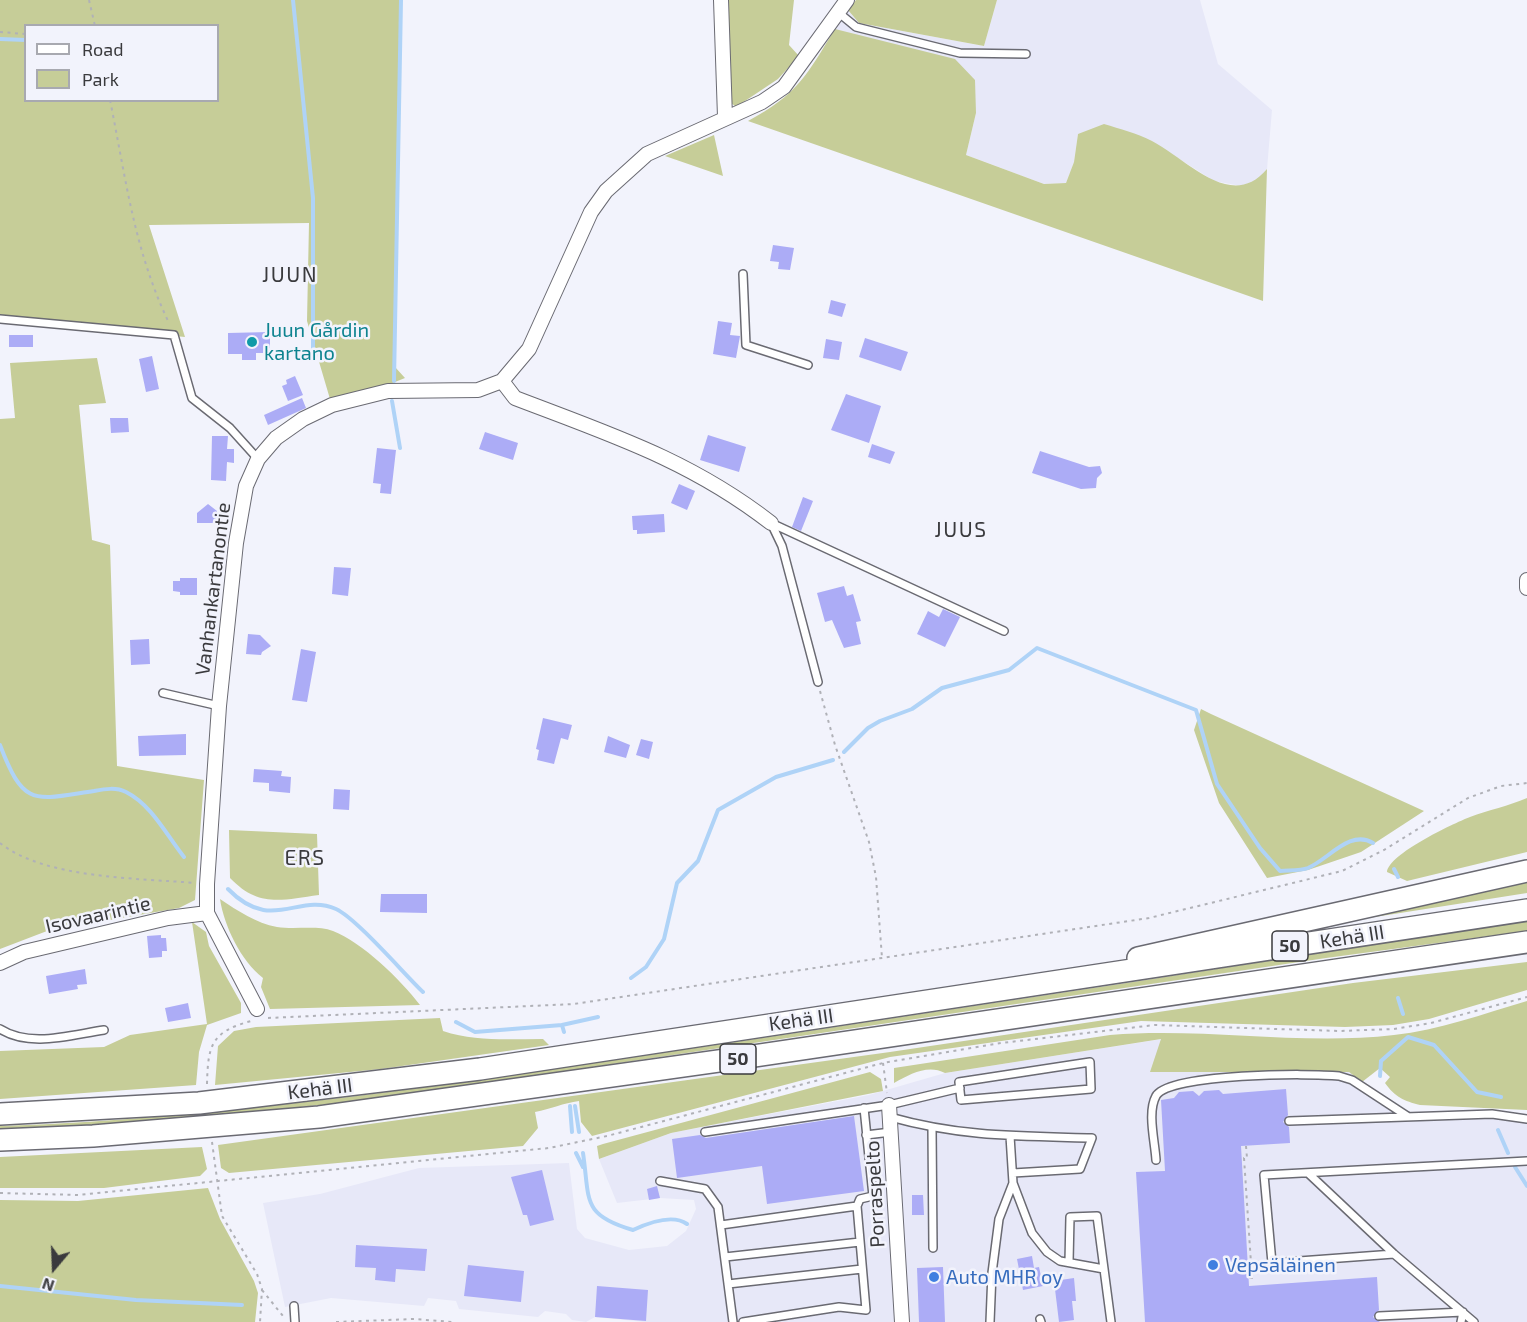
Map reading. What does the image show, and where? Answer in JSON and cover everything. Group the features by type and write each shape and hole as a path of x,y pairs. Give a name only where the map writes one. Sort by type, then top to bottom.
{"highway":[{"path":"1054,983 1151,954 1527,871"},
{"name":"Kehä III","path":"0,1114 199,1103 322,1090 480,1069 1527,910"},
{"name":"Kehä III","path":"0,1140 93,1136 319,1117 747,1057 1527,942"}],"street":[{"path":"721,0 725,117"},
{"path":"771,523 734,494 678,462 515,398 502,381 529,349 591,212 606,191 647,154 762,102 784,87 847,0"},
{"name":"Vanhankartanontie","path":"257,1016 207,913 219,706 236,543 246,486 258,459 276,438 303,419 332,405 388,391 478,390 502,381"},
{"path":"1527,580 1527,588"},
{"name":"Isovaarintie","path":"0,963 24,952 168,918 207,913"},
{"name":"Porraspelto","path":"889,1111 902,1322"}],"lane":[{"path":"838,13 856,27 960,53 1026,54"},
{"path":"743,274 746,345 808,365"},
{"path":"0,319 174,336 192,398 230,428 258,459"},
{"path":"771,523 1004,631"},
{"path":"771,523 782,546 818,682"},
{"path":"162,693 219,706"},
{"path":"0,1029 10,1035 30,1040 104,1030"},
{"path":"1090,1062 1091,1089 961,1100 960,1088 959,1082 1090,1062"},
{"path":"1156,1160 1153,1105 1156,1095 1162,1088 1195,1079 1340,1076 1352,1080 1407,1116"},
{"path":"889,1111 960,1088"},
{"path":"743,1322 839,1307 866,1310 856,1206 860,1199 873,1196 864,1108"},
{"path":"705,1132 864,1108 889,1111 932,1128 979,1135 1092,1138 1080,1169 1013,1173"},
{"path":"1289,1121 1492,1114 1527,1119"},
{"path":"932,1128 933,1248"},
{"path":"866,1136 891,1132"},
{"path":"1010,1136 1013,1183 1032,1233 1047,1252 1059,1261 1104,1269"},
{"path":"1394,1254 1272,1263 1264,1175 1527,1161"},
{"path":"1308,1173 1394,1254 1474,1322"},
{"path":"660,1181 705,1189 718,1207 733,1322"},
{"path":"990,1322 992,1273 999,1219 1013,1183"},
{"path":"721,1225 856,1206"},
{"path":"1069,1262 1070,1217 1097,1216 1111,1322"},
{"path":"725,1257 860,1242"},
{"path":"728,1284 862,1269"},
{"path":"294,1306 295,1322"},
{"path":"1379,1316 1462,1312"},
{"path":"1461,1322 1462,1312"}],"path":[{"path":"89,0 95,24"},
{"path":"0,32 24,34"},
{"path":"110,102 130,214 157,299 174,336"},
{"path":"818,682 835,745 870,842 876,877 882,958"},
{"path":"207,1086 210,1048 217,1036 257,1016 574,1004 1149,918 1342,871 1384,850 1468,798 1501,786 1527,783"},
{"path":"0,843 28,858 71,872 207,884"},
{"path":"0,1193 78,1195 577,1143 884,1063 1001,1043 1155,1025 1329,1031 1394,1029 1431,1023 1527,997"},
{"path":"884,1063 889,1111"},
{"path":"212,1142 222,1216 257,1274 262,1289 261,1322"},
{"path":"1246,1146 1247,1158 1244,1158 1252,1278 1249,1278"},
{"path":"262,1289 289,1322"},
{"path":"336,1322 414,1319 452,1322"}],"shaded area":[{"path":"997,0 1200,0 1218,64 1272,110 1267,169 1258,180 1241,186 1214,181 1151,141 1078,134 1074,162 1066,183 1044,184 966,155 976,113 835,30 848,10 859,23 984,46"},
{"path":"1162,1039 1151,1072 1349,1072 1407,1116 1492,1114 1527,1119 1527,1322 645,1322 595,1317 586,1322 572,1320 566,1314 545,1311 538,1317 459,1309 456,1301 428,1298 424,1306 331,1298 285,1307 263,1203 320,1194 419,1168 569,1163 577,1229 585,1238 629,1250 667,1246 686,1231 696,1209 694,1200 660,1198 617,1203 599,1159 671,1133 869,1095 945,1073"}],"green space":[{"path":"0,0 400,0 395,367 405,378 330,399 307,321 309,223 149,225 185,337 0,319"},
{"path":"723,0 794,0 789,45 799,56 778,79 736,107 730,102"},
{"path":"856,0 997,0 984,46 859,23 848,10"},
{"path":"835,29 955,59 975,80 976,113 966,155 1044,184 1066,183 1074,162 1078,134 1104,124 1152,141 1209,178 1224,184 1239,185 1253,181 1267,169 1263,301 748,121 779,102 790,92 808,72"},
{"path":"714,135 723,176 665,156"},
{"path":"97,358 106,403 79,405 92,540 110,545 117,766 204,780 195,900 179,908 47,931 0,949 0,419 15,418 10,363"},
{"path":"1201,709 1424,811 1361,852 1308,870 1267,878 1219,803 1194,730"},
{"path":"1527,798 1527,852 1407,881 1387,872 1398,857 1436,833 1470,817"},
{"path":"229,830 317,834 319,895 271,900 251,894 241,888 230,878"},
{"path":"1527,879 1527,893 1324,925"},
{"path":"220,899 262,923 284,928 327,929 345,937 380,963 420,1005 270,1009 261,987 263,978 241,953 235,942 225,920"},
{"path":"1527,920 1527,931 1326,958 370,1100 142,1123 0,1131 0,1126 180,1115 448,1084 1121,984"},
{"path":"192,922 206,932 209,946 241,1003 241,1013 207,1025 199,1052 196,1085 0,1099 0,1051 104,1047 130,1035 207,1024"},
{"path":"1527,962 1527,990 1429,1019 1393,1025 1345,1027 1141,1021 890,1057 592,1136 581,1122 579,1101 535,1112 538,1128 523,1146 229,1173 221,1168 218,1145 890,1052 1353,983"},
{"path":"1527,1001 1527,1110 1420,1105 1400,1098 1392,1092 1385,1083 1390,1077 1380,1068 1362,1082 1349,1072 1150,1072 1161,1039 945,1073 939,1070 926,1070 894,1083 894,1068 1110,1035 1181,1033 1323,1039 1359,1038 1411,1033"},
{"path":"440,1018 443,1031 455,1035 493,1039 543,1039 549,1045 381,1069 215,1085 218,1046 234,1031 256,1027"},
{"path":"870,1072 881,1079 883,1091 671,1133 599,1159 597,1146 603,1144"},
{"path":"202,1147 207,1169 200,1176 104,1188 0,1188 0,1157"},
{"path":"208,1188 220,1219 254,1281 258,1293 255,1322 0,1322 0,1200 78,1201"}],"building":[{"path":"773,245 794,248 790,270 778,269 779,262 770,261"},
{"path":"831,300 846,304 842,317 828,313"},
{"path":"718,321 732,323 730,335 740,336 736,358 713,354"},
{"name":"Juun Gårdin kartano","path":"270,332 270,353 256,353 256,360 242,360 242,354 228,354 228,333"},
{"path":"9,335 33,335 33,347 9,347"},
{"path":"865,338 908,352 901,371 859,357"},
{"path":"826,339 842,342 839,360 823,358"},
{"path":"152,356 159,389 146,392 139,359"},
{"path":"295,376 303,395 288,401 282,386 287,384 286,380"},
{"path":"846,394 881,406 869,443 831,430"},
{"path":"302,398 306,408 268,425 264,415"},
{"path":"110,418 128,418 129,432 111,433"},
{"path":"485,432 518,443 513,460 479,449"},
{"path":"708,435 746,447 739,472 700,460"},
{"path":"212,436 228,436 227,449 234,449 234,463 227,462 226,481 211,480"},
{"path":"872,444 895,452 890,464 868,457"},
{"path":"377,448 396,450 391,494 380,493 381,484 373,483"},
{"path":"1040,451 1089,467 1100,466 1102,473 1097,478 1096,488 1081,489 1032,473"},
{"path":"679,484 695,491 687,510 671,503"},
{"path":"803,497 813,501 801,531 792,527"},
{"path":"208,504 217,511 217,523 197,523 197,513"},
{"path":"664,514 665,532 637,534 637,530 633,530 632,516"},
{"path":"334,567 351,568 348,596 332,594"},
{"path":"180,578 197,578 197,595 180,595 180,592 173,591 173,581 180,581"},
{"path":"844,586 847,596 853,594 861,621 856,622 861,644 844,648 832,620 825,622 817,593"},
{"path":"943,609 960,617 945,647 917,634 928,611 939,617"},
{"path":"248,634 260,635 271,646 261,655 246,654"},
{"path":"149,639 150,664 131,665 130,640"},
{"path":"301,649 316,652 307,702 292,700"},
{"path":"543,718 572,725 568,740 561,738 554,764 537,760 539,750 536,749"},
{"path":"186,734 186,755 139,756 138,736"},
{"path":"608,736 630,745 626,758 604,752"},
{"path":"641,739 653,742 649,759 636,755"},
{"path":"254,769 282,771 281,776 291,777 290,793 269,791 269,783 253,782"},
{"path":"334,789 350,790 349,810 333,809"},
{"path":"381,894 427,894 427,913 380,912"},
{"path":"161,935 161,938 166,938 167,951 162,951 162,957 149,958 147,936"},
{"path":"85,969 87,984 77,985 78,989 49,994 46,976"},
{"path":"188,1003 191,1018 168,1022 165,1008"},
{"path":"1286,1089 1288,1115 1283,1122 1289,1127 1290,1143 1241,1146 1249,1286 1377,1277 1379,1310 1373,1317 1380,1322 1145,1322 1136,1172 1165,1171 1161,1100 1174,1098 1179,1092 1193,1091 1199,1096 1204,1091 1219,1090 1223,1094"},
{"path":"854,1116 864,1191 767,1204 762,1166 677,1178 672,1139 700,1135 706,1138"},
{"path":"542,1170 554,1220 530,1226 527,1215 523,1215 511,1177"},
{"path":"657,1186 660,1198 649,1200 647,1189"},
{"path":"912,1195 923,1195 924,1215 912,1215"},
{"path":"356,1245 427,1249 425,1271 396,1269 395,1282 375,1280 376,1268 355,1267"},
{"path":"1032,1256 1034,1268 1039,1267 1043,1286 1023,1290 1017,1259"},
{"path":"468,1265 524,1271 521,1302 464,1296"},
{"path":"943,1267 945,1322 919,1322 917,1268"},
{"path":"1074,1278 1076,1301 1072,1301 1074,1320 1059,1322 1054,1281"},
{"path":"597,1286 648,1290 646,1321 595,1317"}],"waterway":[{"path":"293,0 313,198 313,359"},
{"path":"394,381 401,0"},
{"path":"0,39 24,40"},
{"path":"392,401 400,448"},
{"path":"844,752 868,728 880,721 912,709 942,688 1009,670 1037,648 1196,710 1217,784 1260,848 1280,871 1308,868 1348,842 1364,840 1373,843"},
{"path":"0,745 8,765 24,790 44,797 106,789 126,792 144,805 184,857"},
{"path":"631,978 646,967 664,939 677,883 698,861 718,810 776,777 833,760"},
{"path":"1394,869 1398,877"},
{"path":"228,889 244,902 258,909 271,911 309,905 322,905 336,909 356,923 423,992"},
{"path":"1398,998 1403,1014"},
{"path":"562,1025 598,1017"},
{"path":"456,1022 475,1032 562,1025 564,1032"},
{"path":"1380,1076 1381,1061 1408,1037 1434,1045 1477,1092 1501,1097"},
{"path":"570,1106 572,1132"},
{"path":"575,1106 579,1132"},
{"path":"1498,1130 1508,1153"},
{"path":"576,1153 583,1167"},
{"path":"583,1153 591,1204 604,1218 633,1230 653,1222 668,1220 687,1224"},
{"path":"1515,1167 1527,1186"},
{"path":"0,1286 136,1300 242,1305"}],"place":[{"name":"Juun Gårdin kartano","path":"252,342"},
{"name":"Vepsäläinen","path":"1213,1265"},
{"name":"Auto MHR oy","path":"934,1277"}],"district":[{"name":"JUUN","path":"290,275"},
{"name":"JUUS","path":"961,530"},
{"name":"ERS","path":"305,858"}]}
